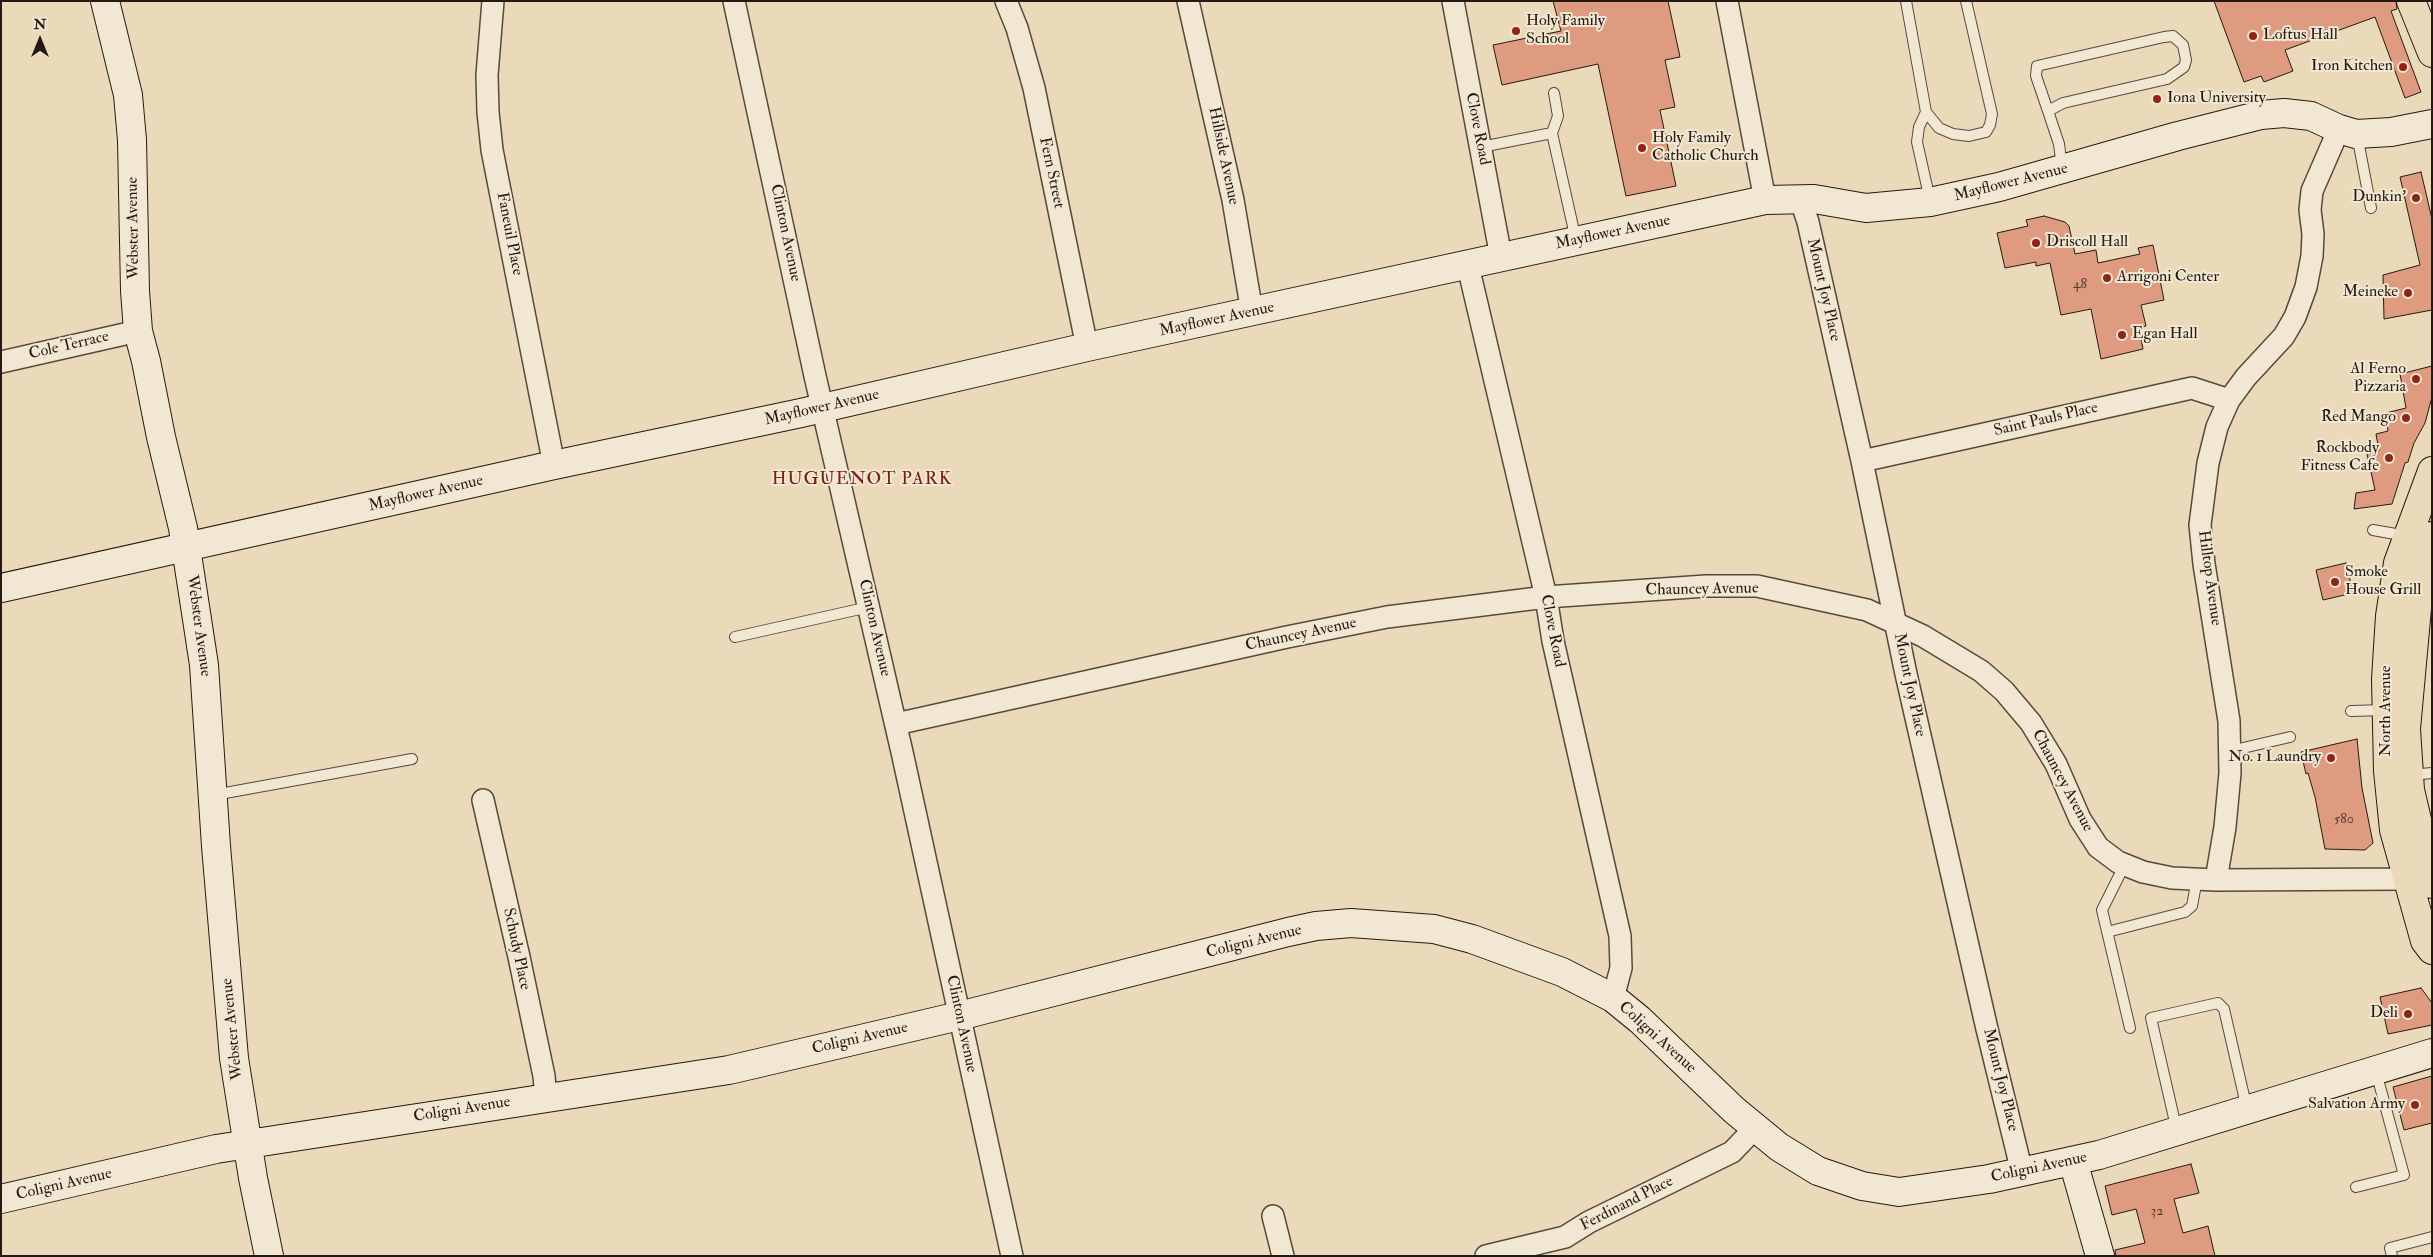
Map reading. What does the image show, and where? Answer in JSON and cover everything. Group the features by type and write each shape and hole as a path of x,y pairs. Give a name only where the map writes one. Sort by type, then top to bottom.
{"main road":[{"path":"2411,1 2432,53"},
{"name":"North Avenue","path":"2432,471 2420,536 2419,586 2406,729 2420,774 2418,831 2425,940 2432,950"},
{"name":"North Avenue","path":"2420,536 2398,563 2390,616 2386,710 2388,771 2394,830 2422,878"}],"street":[{"name":"Webster Avenue","path":"105,1 128,95 132,140 135,291 138,331 186,547 204,665 234,1058 269,1256"},
{"name":"Faneuil Place","path":"493,1 487,75 492,150 554,465"},
{"name":"Clinton Avenue","path":"734,1 822,408 896,724 1012,1256"},
{"name":"Fern Street","path":"1006,1 1017,28 1034,88 1087,347"},
{"name":"Hillside Avenue","path":"1188,1 1233,200 1252,312"},
{"name":"Clove Road","path":"1453,1 1501,257"},
{"path":"1727,1 1765,200"},
{"name":"Mayflower Avenue","path":"1,588 554,465 822,408 1087,347 1468,266 1501,257 1765,200 1800,198 1866,208 1930,202 1999,187 2178,136 2261,115 2284,113 2311,116 2348,132 2391,132 2432,124"},
{"name":"Hilltop Avenue","path":"2207,880 2225,827 2230,773 2230,721 2204,564 2200,525 2208,463 2217,427 2229,400 2246,377 2284,336 2295,317 2306,287 2312,256 2314,234 2310,210 2312,191 2321,167 2348,132"},
{"name":"Mount Joy Place","path":"1800,198 1808,222 1862,461 1895,624 1987,1030 2022,1172"},
{"name":"Clove Road","path":"1468,266 1546,597 1553,641 1620,936 1621,968 1613,998"},
{"name":"Cole Terrace","path":"1,362 138,331"},
{"name":"Saint Pauls Place","path":"1862,461 2192,388 2229,400"},
{"name":"Chauncey Avenue","path":"896,724 1287,637 1386,617 1546,597 1706,586 1757,586 1867,610 1951,652 1981,671 2004,691 2030,723 2056,764 2080,819 2098,847 2125,864 2143,872 2162,876 2207,880 2422,878"},
{"name":"Schudy Place","path":"483,800 521,967 544,1076 546,1098"},
{"name":"Coligni Avenue","path":"1,1200 216,1149 729,1070 959,1016 1288,932 1316,926 1351,923 1434,929 1472,939 1562,972 1613,998 1640,1020 1779,1147 1818,1171 1862,1186 1898,1192 1989,1179 2073,1161 2177,1132 2432,1053"},
{"name":"Ferdinand Place","path":"1486,1256 1565,1237 1589,1222 1732,1152 1756,1128"},
{"path":"2073,1161 2100,1256"},
{"path":"1273,1216 1282,1256"}],"lane":[{"path":"1906,1 1926,112 1939,128 1953,134 1970,136 1986,132 1990,125 1992,114 1966,1"},
{"path":"2048,111 2063,103 2167,80 2184,67 2186,60 2184,45 2173,36 2164,37 2037,66 2036,76 2059,144 2063,170"},
{"path":"1554,94 1558,116 1552,133 1576,241"},
{"path":"1926,112 1919,127 1917,142 1930,202"},
{"path":"2348,132 2371,208"},
{"path":"1481,147 1552,133"},
{"path":"2373,530 2420,536"},
{"path":"735,637 869,607"},
{"path":"2350,711 2386,710"},
{"path":"2230,751 2290,737"},
{"path":"213,795 412,759"},
{"path":"2125,864 2102,910 2130,1028"},
{"path":"2107,932 2185,912 2192,906 2207,880"},
{"path":"2177,1132 2151,1018 2218,1003 2224,1009 2248,1110"},
{"path":"2356,1187 2404,1175 2376,1071"},
{"path":"2392,1256 2390,1248 2432,1237"}],"building":[{"name":"Holy Family Catholic Church","path":"1553,1 1668,1 1680,57 1665,60 1675,107 1660,110 1676,186 1626,196 1598,64 1502,85 1493,45 1561,31"},
{"path":"2214,1 2396,1 2397,9 2391,11 2421,92 2405,98 2375,17 2285,50 2293,71 2264,82 2261,76 2244,82"},
{"path":"2421,172 2432,219 2432,310 2384,319 2383,275 2420,265 2400,177"},
{"path":"2044,216 2065,222 2069,226 2075,254 2096,250 2098,263 2140,254 2138,248 2153,245 2164,300 2141,305 2146,326 2139,328 2143,349 2101,359 2091,309 2061,315 2050,263 2036,266 2036,262 2005,268 1997,233 2028,226 2026,220"},
{"path":"2432,366 2432,397 2425,423 2414,443 2408,462 2405,463 2392,504 2354,509 2356,493 2375,490 2367,454 2379,451 2376,434 2388,431 2386,413 2406,408 2400,374"},
{"name":"Smoke House Grill","path":"2346,563 2353,593 2323,600 2316,570"},
{"path":"2357,739 2362,788 2373,843 2365,850 2325,849 2315,797 2308,773 2306,774 2301,752"},
{"name":"Deli","path":"2421,988 2432,1003 2432,1025 2388,1034 2380,997"},
{"name":"Salvation Army","path":"2432,1076 2432,1123 2404,1130 2393,1087"},
{"path":"2191,1164 2199,1193 2174,1199 2183,1233 2208,1226 2215,1256 2116,1256 2115,1250 2145,1243 2136,1209 2112,1215 2105,1186"}],"place":[{"name":"Holy Family School","path":"1516,31"},
{"name":"Loftus Hall","path":"2253,36"},
{"name":"Iron Kitchen","path":"2403,67"},
{"name":"Iona University","path":"2157,99"},
{"name":"Holy Family Catholic Church","path":"1642,148"},
{"name":"Dunkin'","path":"2416,198"},
{"name":"Driscoll Hall","path":"2036,243"},
{"name":"Arrigoni Center","path":"2107,278"},
{"name":"Meineke","path":"2408,293"},
{"name":"Egan Hall","path":"2122,335"},
{"name":"Al Ferno Pizzaria","path":"2416,379"},
{"name":"Red Mango","path":"2406,418"},
{"name":"Rockbody Fitness Cafe","path":"2389,458"},
{"name":"Smoke House Grill","path":"2335,582"},
{"name":"No. 1 Laundry","path":"2331,758"},
{"name":"Deli","path":"2408,1014"},
{"name":"Salvation Army","path":"2415,1105"}],"district":[{"name":"HUGUENOT PARK","path":"862,480"}]}
